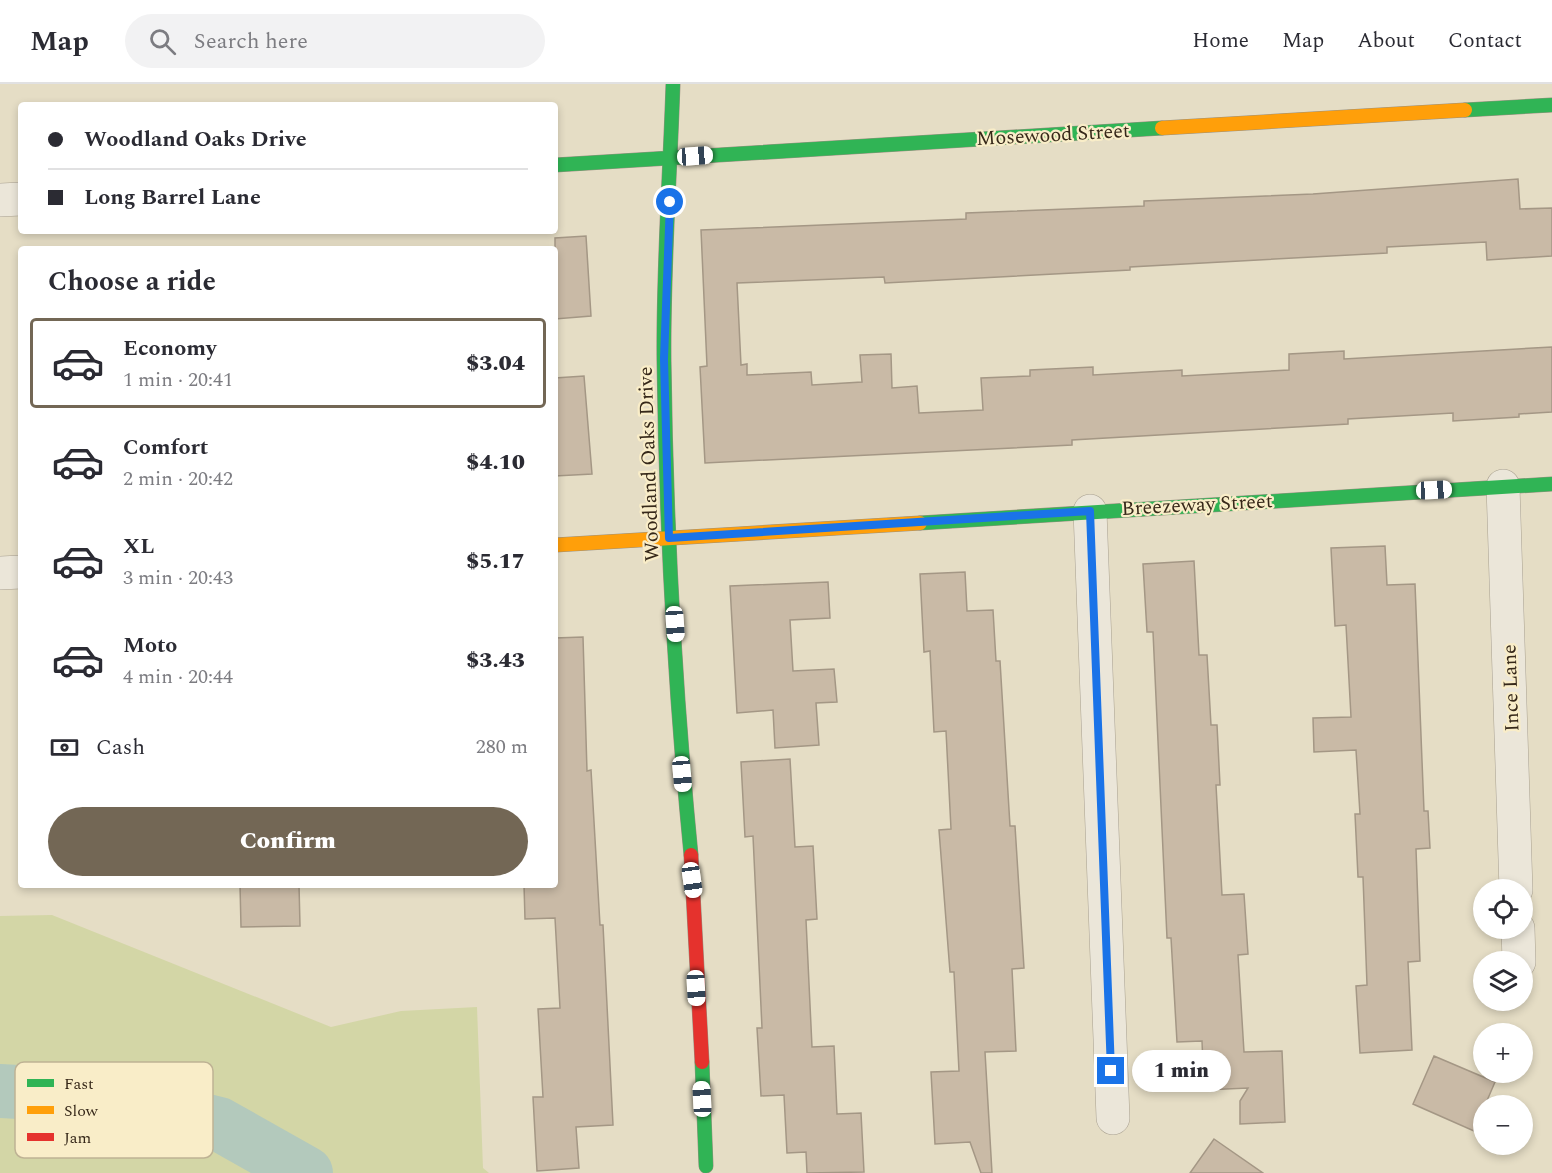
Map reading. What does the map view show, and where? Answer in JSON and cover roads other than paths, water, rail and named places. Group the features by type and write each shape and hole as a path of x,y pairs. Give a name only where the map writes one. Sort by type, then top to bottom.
{"street":[{"name":"Woodland Oaks Drive","path":"673,84 664,359 669,538 679,731 695,901 706,1166"},
{"name":"Mosewood Street","path":"558,165 1552,105"},
{"path":"0,200 18,199"},
{"name":"Breezeway Street","path":"558,545 1552,484"},
{"name":"Ince Lane","path":"1503,486 1516,879"},
{"path":"1090,511 1113,1118"},
{"path":"0,573 18,572"}],"waterway":[{"path":"0,1091 15,1092"},
{"path":"213,1123 306,1173"}]}
